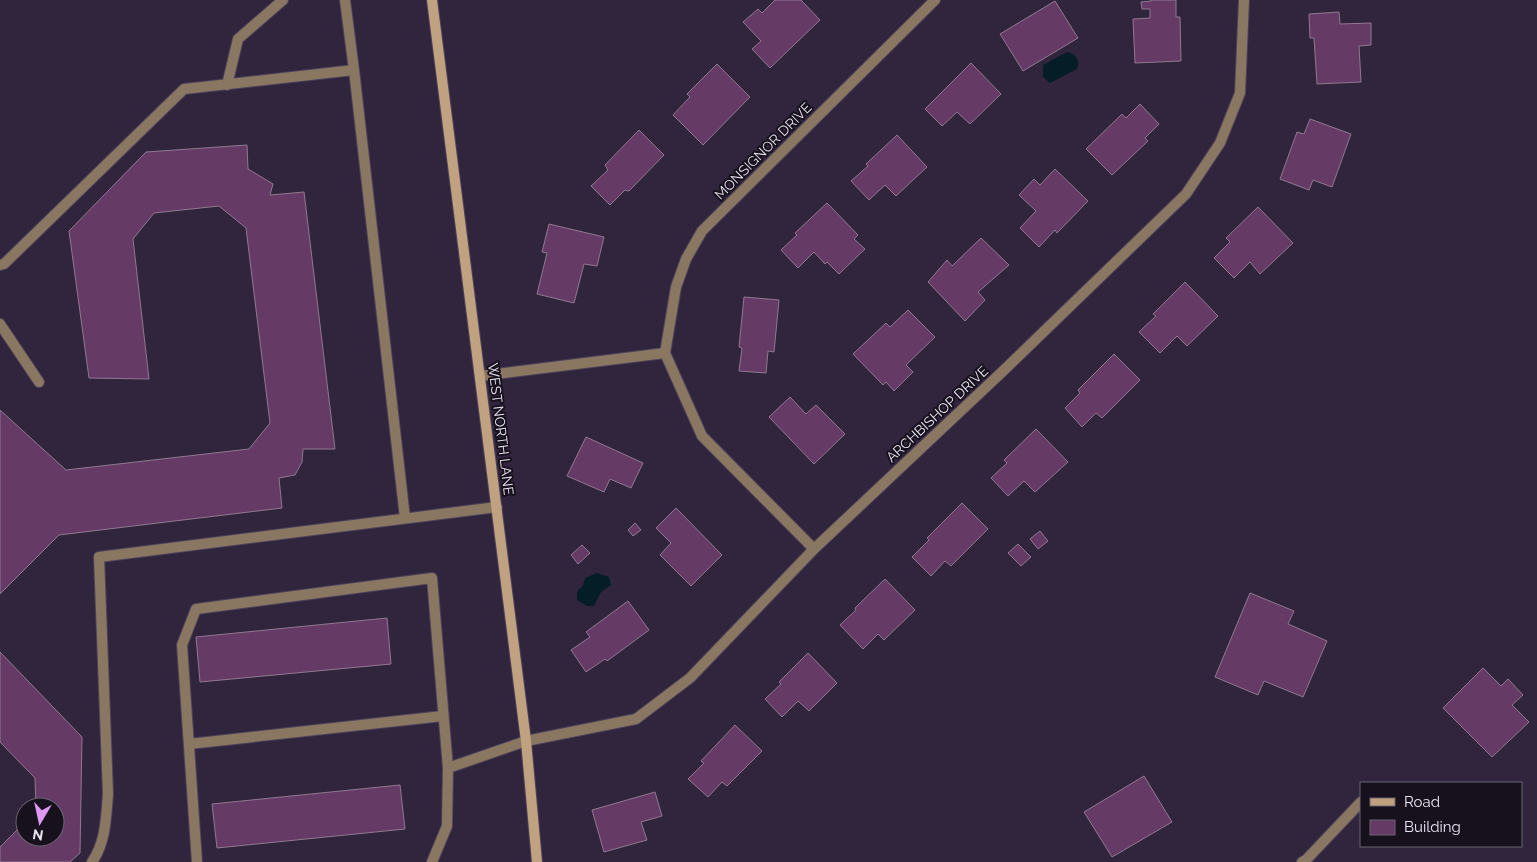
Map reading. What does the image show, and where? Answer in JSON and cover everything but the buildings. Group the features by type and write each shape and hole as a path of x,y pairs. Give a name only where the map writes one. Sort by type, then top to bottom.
{"main road":[{"name":"WEST NORTH LANE","path":"432,0 526,741 537,862"}],"street":[{"path":"227,84 238,39 284,0"},
{"path":"345,0 404,518"},
{"name":"MONSIGNOR DRIVE","path":"666,353 676,287 686,259 702,231 935,0"},
{"name":"ARCHBISHOP DRIVE","path":"448,768 526,741 636,718 690,678 814,549 1002,372 1186,194 1220,143 1240,93 1244,0"},
{"path":"0,266 184,89 354,70"},
{"path":"0,324 39,382"},
{"path":"480,376 666,353 702,436 814,549"},
{"path":"92,862 98,854 105,831 108,794 99,557 497,507"},
{"path":"197,862 182,645 196,609 432,578 448,768 447,826 432,862"},
{"path":"189,744 443,716"},
{"path":"1302,862 1360,803"}],"water":[{"path":"1067,52 1073,54 1076,58 1078,63 1077,69 1050,83 1043,77 1043,65"},
{"path":"597,573 609,577 611,585 601,592 594,606 587,606 577,600 577,592 583,585 585,578"}]}
